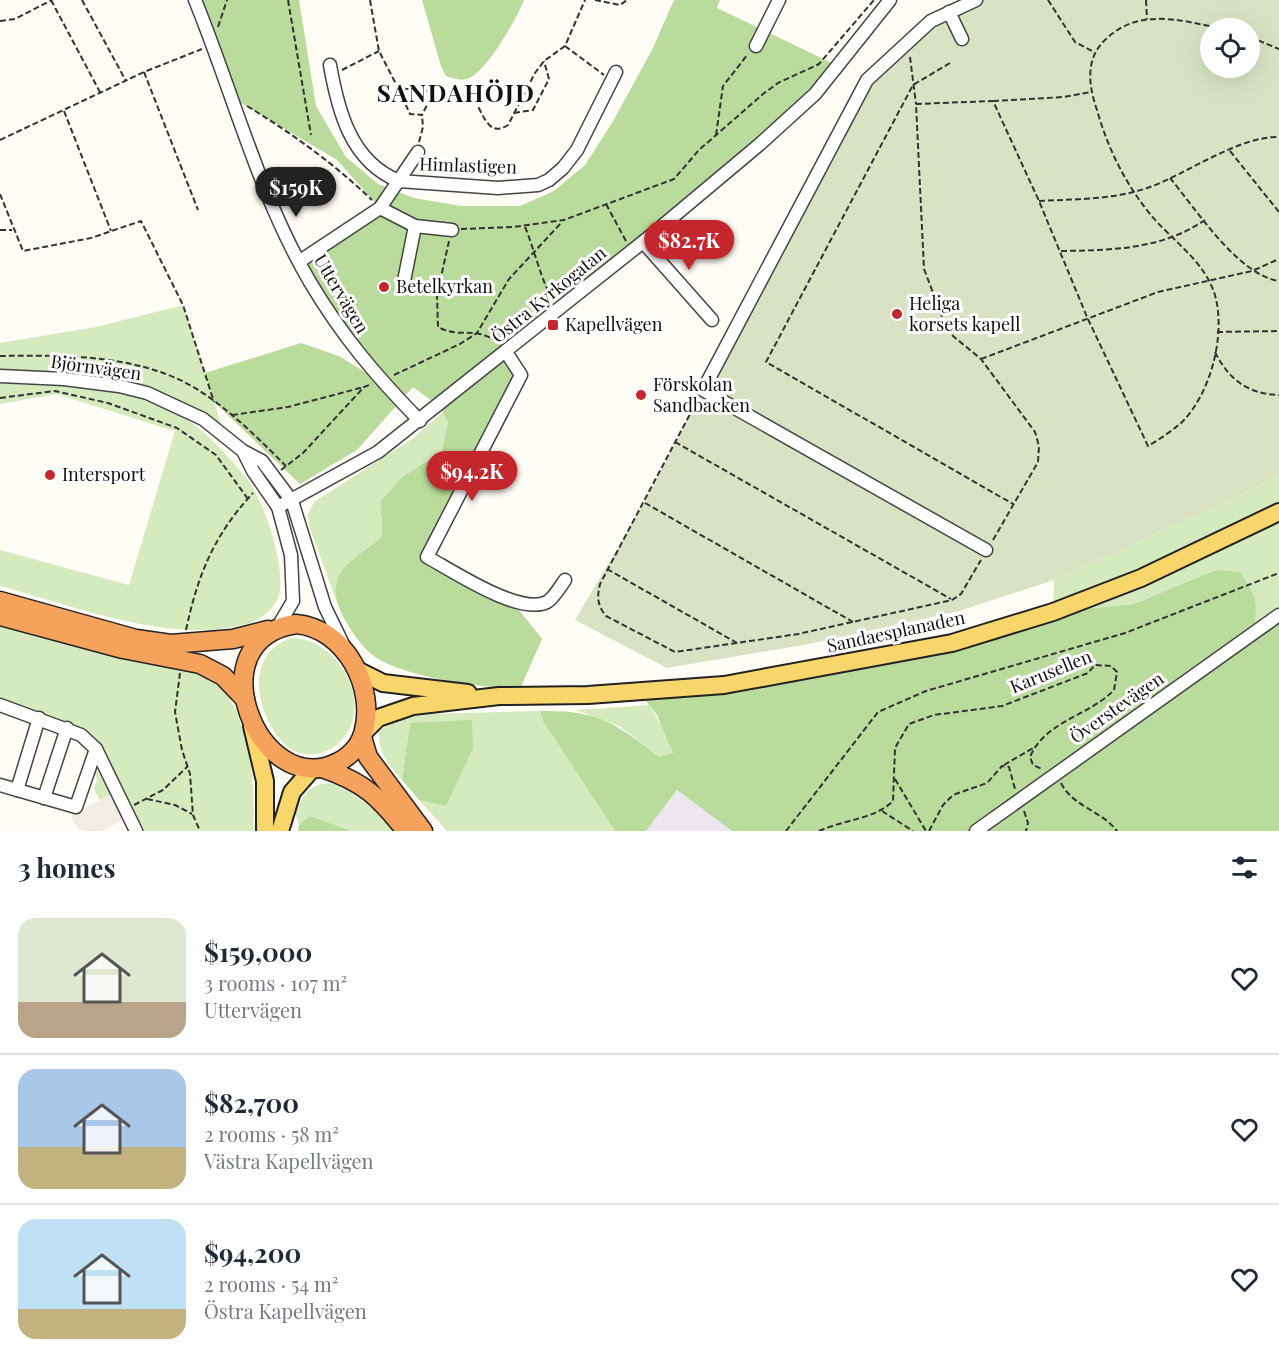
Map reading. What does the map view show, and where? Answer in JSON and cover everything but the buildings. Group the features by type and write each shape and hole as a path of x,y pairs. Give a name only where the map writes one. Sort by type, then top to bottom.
{"highway":[{"path":"0,601 136,639 171,644 233,639 296,624 320,629 337,642 353,664 365,699 363,734 368,757 423,831"},
{"path":"0,616 123,649 200,664 223,676 247,708 260,735 273,752 295,766 317,768 355,780 373,792 406,831"},
{"path":"247,708 243,681 247,657 252,647 275,629"},
{"path":"317,768 344,759 363,734"}],"main road":[{"name":"Sandaesplanaden","path":"353,664 375,681 499,696 588,695 724,685 952,642 1053,612 1141,578 1279,512"},
{"name":"Sandaesplanaden","path":"363,734 370,723 393,711 499,696"},
{"path":"247,708 265,781 265,831"},
{"path":"280,831 292,792 317,768"}],"street":[{"name":"Uttervägen","path":"195,0 266,187 300,261 331,315 380,381 420,421"},
{"path":"756,46 778,0"},
{"name":"Östra Kyrkogatan","path":"278,507 378,452 643,242 760,144 815,94 890,0"},
{"path":"976,0 931,21 867,80 703,390 986,550"},
{"path":"949,12 962,39"},
{"name":"Himlastigen","path":"330,65 350,136 375,168 399,181 498,188 538,185 563,168 577,150 614,76"},
{"name":"Himlastigen","path":"300,261 380,208 418,152"},
{"path":"380,208 415,226 452,230"},
{"path":"404,281 415,226"},
{"path":"643,242 712,320"},
{"path":"506,352 521,375 427,557 512,601 531,606 549,602 565,580"},
{"name":"Björnvägen","path":"0,376 64,379 119,386 147,393 203,419 243,451 262,461 292,501 325,607 353,664"},
{"name":"Björnvägen","path":"243,451 253,471 278,507 291,555 295,593 291,609 275,629"},
{"name":"Överstevägen","path":"976,831 1279,615"},
{"path":"0,705 81,735 96,749 136,831"},
{"path":"17,790 39,718"},
{"path":"44,798 67,728"},
{"path":"0,785 76,807 96,749"}],"path":[{"path":"0,21 15,19 52,0 101,94"},
{"path":"82,0 126,81"},
{"path":"0,140 144,72 213,45 226,0"},
{"path":"288,0 311,135"},
{"path":"398,88 470,96 491,128 504,128 535,73 544,62 566,46 585,0"},
{"path":"595,0 620,5 627,0"},
{"path":"506,352 486,333 450,333 438,327 437,295 452,230 524,226 564,220 674,179 716,135 778,83 819,64 873,0"},
{"path":"1047,0 1075,42 1081,48 1095,53"},
{"path":"1146,0 1147,19"},
{"path":"368,1 379,51 410,114 422,115"},
{"path":"993,101 1039,201 1087,317 1148,446 1182,422 1195,405 1206,383 1215,352 1216,300 1210,281 1193,257 1172,237 1134,192 1108,144 1091,92 1091,69 1095,53 1127,23 1147,19 1200,24"},
{"path":"1260,41 1279,49"},
{"path":"703,390 608,569 597,596 599,608 606,616 675,652 853,622 952,600 961,594 1038,462 1039,446 1035,432 981,359 953,336 942,319 924,269 916,104 909,43"},
{"path":"566,46 614,76"},
{"path":"716,135 723,86 736,67 756,46"},
{"path":"333,81 351,63 379,51"},
{"path":"514,113 533,110 549,79 544,62"},
{"path":"950,63 913,85 766,362 1013,504"},
{"path":"144,72 198,210"},
{"path":"418,152 423,127 422,115 433,92"},
{"path":"916,104 1064,97 1091,92"},
{"path":"233,98 303,141 336,166 380,208"},
{"path":"63,111 111,231"},
{"path":"1039,201 1108,198 1134,192 1254,140 1279,137"},
{"path":"1229,151 1279,212"},
{"path":"1170,178 1252,271 1267,279 1279,281"},
{"path":"0,194 23,251 111,231 141,221 183,305 214,402"},
{"path":"606,204 632,251"},
{"path":"232,415 288,407 364,387 422,364 477,333 509,279 564,220"},
{"path":"1060,251 1124,249 1172,237 1205,220"},
{"path":"524,226 535,250 549,293 561,308"},
{"path":"0,230 13,230"},
{"path":"981,359 1158,292 1252,271 1279,260"},
{"path":"1217,332 1279,331"},
{"path":"1215,352 1223,369 1247,389 1263,394 1279,394"},
{"path":"274,476 303,453 364,387"},
{"path":"0,398 55,391 108,403 177,428 216,455 248,499"},
{"path":"675,442 952,600"},
{"path":"186,630 200,573 231,517 263,484"},
{"path":"644,503 853,622"},
{"path":"608,569 737,643"},
{"path":"786,831 878,712 926,691 1125,633 1279,573"},
{"name":"Karusellen","path":"882,811 893,801 895,748 909,724 934,715 1002,706 1088,673 1095,665 1112,666 1118,672 1114,690 1106,698 1053,728 1037,745"},
{"path":"180,670 175,712 188,766 193,815 200,831"},
{"path":"1037,745 1030,757 1034,765 1057,773 1065,790 1078,802 1110,821 1117,831"},
{"path":"893,776 927,831 943,805 953,795 987,783 1002,766 1037,745"},
{"path":"124,809 163,790 188,766"},
{"path":"1002,766 1009,766 1012,772 1028,823 1026,831"},
{"path":"147,799 175,805 193,815"},
{"path":"819,831 849,819 882,811 913,831"}],"shaded area":[{"path":"677,790 732,831 646,831"},
{"path":"112,794 125,819 102,831 82,829 79,831 71,817 73,812"}],"green space":[{"path":"195,0 299,0 316,106 346,157 378,184 414,198 461,206 520,206 554,191 585,165 612,123 652,50 674,0 720,0 717,8 838,66 815,94 507,352 521,375 427,557 512,601 542,639 520,689 442,680 400,669 370,653 353,633 338,604 336,585 342,570 382,536 381,501 402,477 442,452 448,422 439,406 413,387 357,450 300,484 214,402 205,373 301,343 339,356 378,380 300,261 380,208 337,160 233,98"},
{"path":"422,0 524,0 492,55 476,73 463,80 446,76"},
{"path":"976,0 1279,0 1279,474 1242,495 1054,580 959,611 809,644 667,668 575,620 644,503 859,93 931,21"},
{"path":"183,305 225,436 147,393 0,376 0,343 96,327"},
{"path":"0,381 73,386 122,394 168,410 196,426 221,449 249,482 262,506 273,538 280,572 278,598 273,607 248,624 218,629 187,630 123,620 0,586 0,550 129,585 175,431 56,394 0,404"},
{"path":"444,411 448,422 442,452 402,477 381,518 383,536 349,563 336,584 339,608 309,526 308,514 314,502 412,439"},
{"path":"1279,474 1279,615 1252,634 1217,570 1134,604 1053,612 1054,580 1242,495"},
{"path":"1216,570 1240,572 1250,588 1256,608 1252,634 1279,615 1279,831 732,831 677,790 646,831 615,831 543,721 540,711 577,713 604,720 630,735 659,757 673,753 657,715 638,691 856,662 1053,612 1134,604"},
{"path":"0,623 186,667 216,681 237,712 243,731 252,773 253,831 136,831 81,735 0,705"},
{"path":"290,638 319,645 331,655 349,680 353,695 354,710 351,725 345,736 338,744 318,754 297,752 288,747 271,725 260,697 261,669 267,656 276,646"},
{"path":"649,705 666,733 673,754 659,757 619,726 576,710"},
{"path":"540,711 543,721 615,831 447,831 419,800 446,806 410,723 402,780 388,763 380,746 379,731 397,719 428,714"},
{"path":"472,720 473,748 446,806 419,800 402,780 410,723"},
{"path":"95,768 112,794 100,800 94,789 97,779 93,771"},
{"path":"331,783 358,797 396,831 351,831 310,816 299,824 295,813 308,791 317,785"},
{"path":"310,816 351,831 298,831 299,824"}],"place":[{"name":"Betelkyrkan","path":"384,287"},
{"name":"Heliga korsets kapell","path":"897,314"},
{"name":"Kapellvägen","path":"553,325"},
{"name":"Förskolan Sandbacken","path":"641,395"},
{"name":"Intersport","path":"50,475"}],"district":[{"name":"SANDAHÖJD","path":"456,94"}]}
